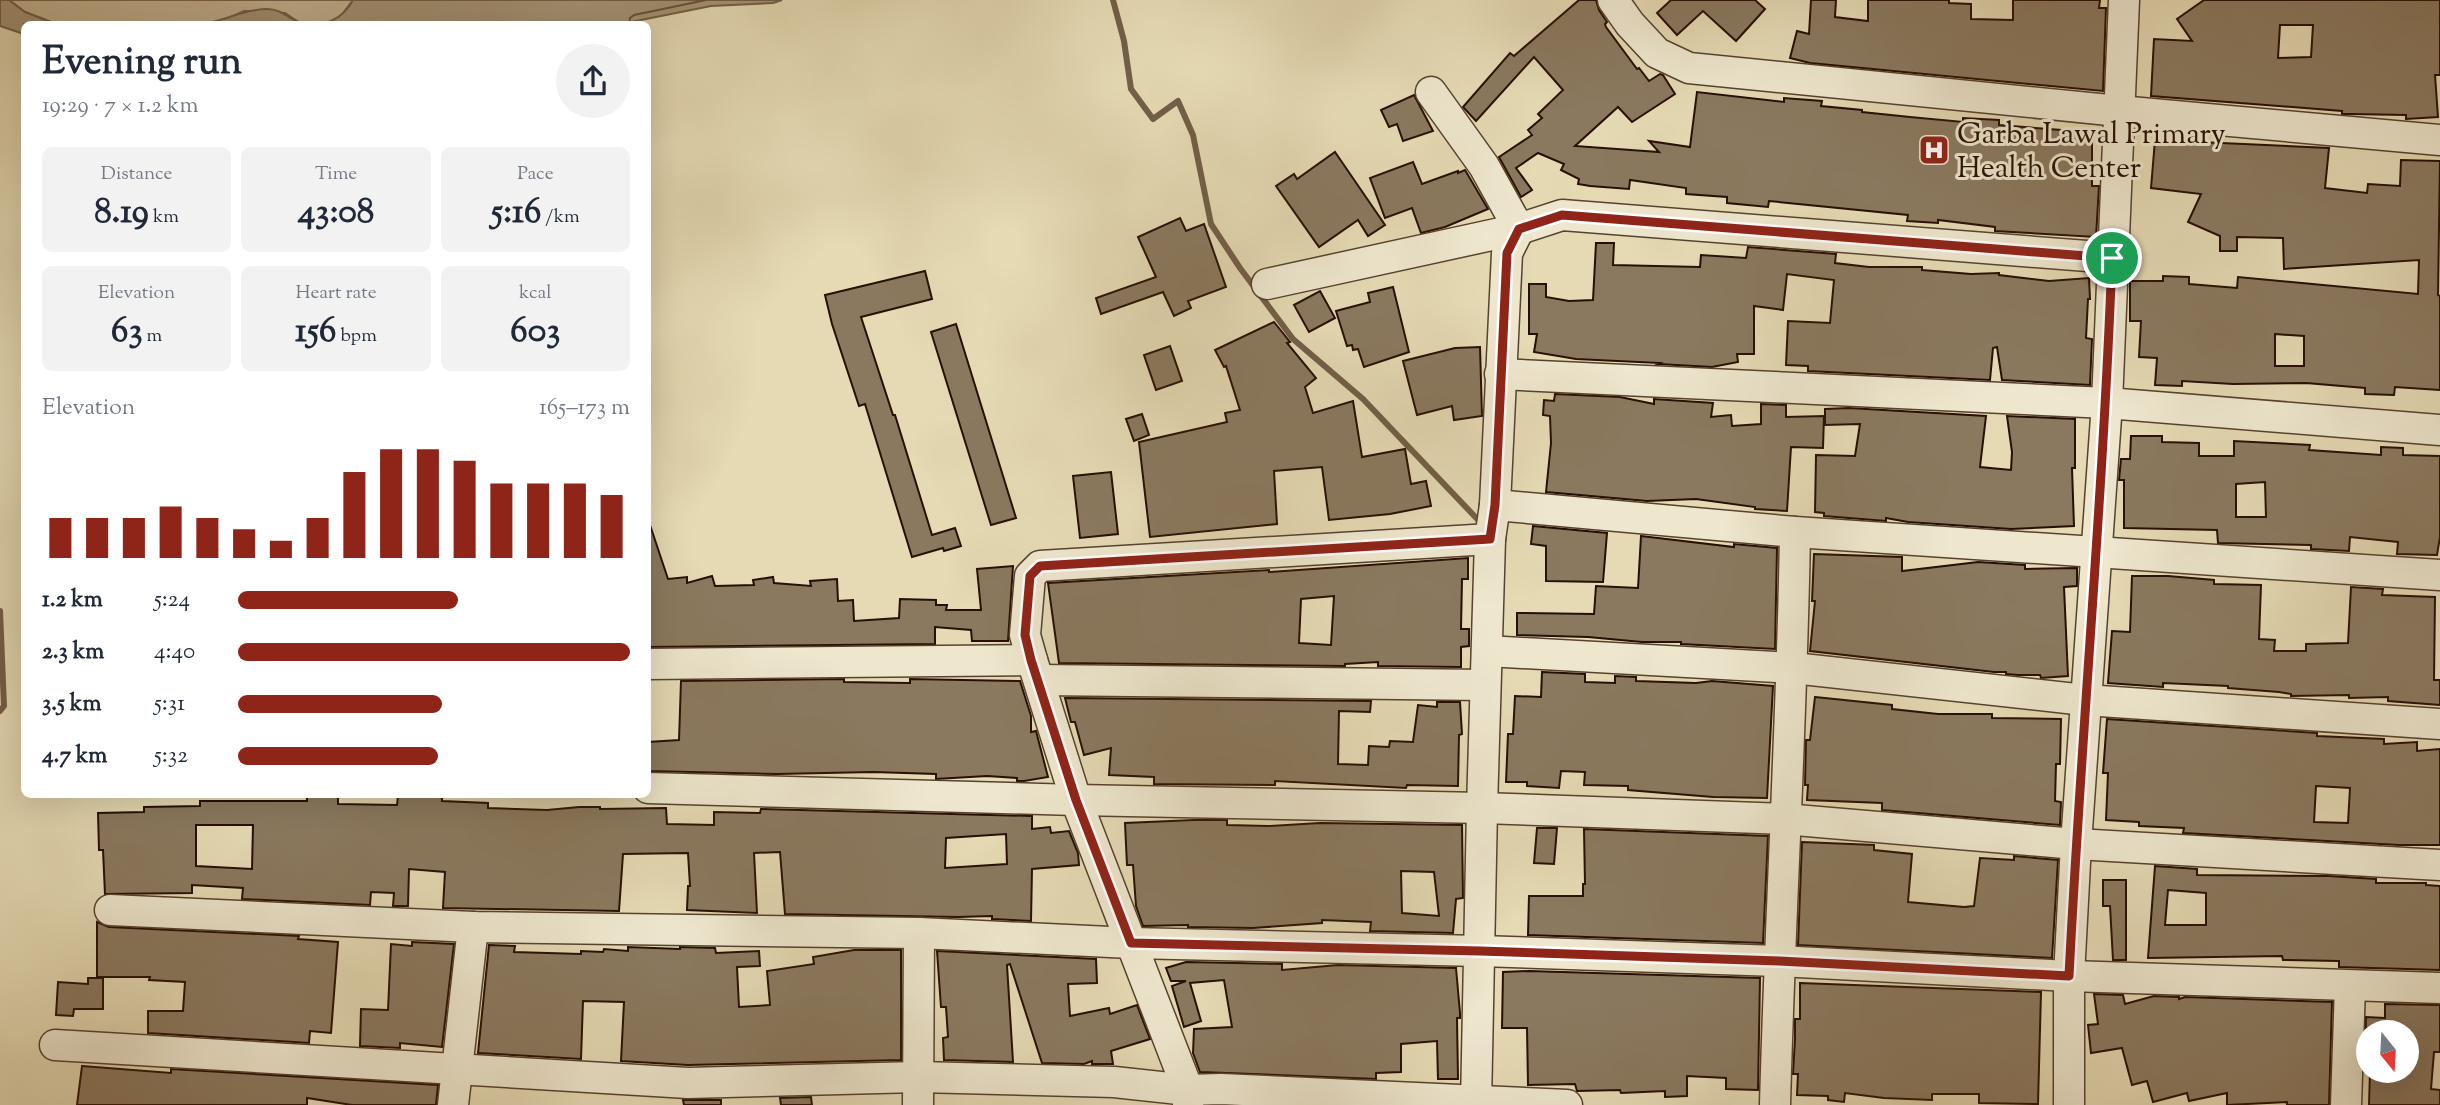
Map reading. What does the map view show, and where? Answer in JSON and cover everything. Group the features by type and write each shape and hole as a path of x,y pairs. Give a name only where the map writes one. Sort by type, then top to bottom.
{"street":[{"path":"1613,0 1630,24 1657,53 1689,68 2440,140"},
{"path":"2069,1105 2069,976 2106,403 2124,0"},
{"path":"1431,92 1484,166 1519,229"},
{"path":"1267,284 1519,229 1562,215 2112,258"},
{"path":"1476,1104 1490,539 1495,505 1507,253 1519,229"},
{"path":"1500,374 2106,403 2440,430"},
{"path":"1495,505 1795,532 2440,575"},
{"path":"1775,1105 1784,819 1793,668 1795,532"},
{"path":"1188,1097 1076,800 1035,670 1025,635 1030,576 1040,566 1490,539"},
{"path":"1487,651 1793,668 2085,700 2440,724"},
{"path":"651,664 1035,670 1485,685"},
{"path":"651,788 1482,808 1784,819 2076,844 2440,865"},
{"path":"110,910 473,927 919,933 1131,943 1779,961 2069,976 2440,988"},
{"path":"453,1105 473,927"},
{"path":"918,1091 919,933"},
{"path":"2346,1105 2350,986"},
{"path":"55,1045 688,1083 918,1091 1114,1082 1188,1097 1221,1089 1476,1104 1567,1105"}],"shaded area":[{"path":"9,0 353,0 340,17 331,21 297,21 285,13 244,11 222,21 48,21 25,12"}],"water":[{"path":"0,0 9,0 25,12 48,21 21,21 21,33 0,26"},
{"path":"353,0 782,0 773,3 711,6 636,21 330,21 344,12"},
{"path":"250,11 278,11 296,21 215,21"}],"building":[{"path":"1579,0 1596,0 1607,22 1606,27 1637,69 1639,68 1649,81 1660,74 1663,75 1675,94 1632,122 1618,107 1575,146 1659,152 1649,141 1690,147 1697,92 1784,102 1784,98 1822,101 1821,106 1862,112 1963,122 1963,118 1999,120 1999,125 2061,130 2061,133 2092,133 2092,186 2099,186 2096,237 1995,231 1995,227 1938,220 1938,223 1907,221 1908,215 1769,201 1768,207 1727,203 1727,197 1686,194 1686,188 1630,180 1629,189 1590,186 1578,184 1579,179 1561,170 1564,164 1538,153 1516,168 1532,190 1521,197 1499,157 1532,135 1528,130 1542,118 1538,114 1563,90 1534,57 1476,121 1463,107 1510,53 1514,56"},
{"path":"1671,0 1755,0 1765,9 1736,41 1703,11 1677,35 1657,13"},
{"path":"1811,0 1836,0 1835,17 1868,21 1868,0 1949,0 1949,3 1971,4 1971,19 2013,20 2013,0 2100,0 2099,8 2106,8 2103,91 1810,63 1790,58 1797,31 1809,34"},
{"path":"2204,0 2440,0 2440,75 2435,75 2438,117 2406,119 2406,115 2342,114 2342,111 2151,96 2154,39 2192,41 2177,19","holes":["2280,25 2313,25 2311,57 2278,58"]},
{"path":"1414,95 1433,131 1403,141 1397,124 1389,127 1381,110"},
{"path":"2155,140 2329,148 2325,188 2367,193 2368,184 2400,186 2401,160 2440,161 2440,390 2395,387 2394,395 2365,394 2365,388 2306,383 2233,384 2182,381 2182,386 2155,385 2157,358 2139,357 2141,321 2130,321 2130,281 2163,281 2163,276 2189,277 2189,284 2237,288 2238,277 2418,294 2419,260 2284,269 2283,238 2237,237 2237,251 2220,251 2220,236 2188,222 2201,194 2151,188","holes":["2275,334 2304,336 2304,366 2275,366"]},
{"path":"1335,152 1385,225 1368,236 1358,220 1319,247 1276,186 1294,174 1297,179"},
{"path":"1413,162 1422,184 1465,170 1488,209 1445,227 1421,233 1412,208 1385,218 1370,178"},
{"path":"1180,218 1186,231 1204,224 1226,287 1188,301 1191,308 1174,316 1163,292 1101,314 1096,298 1156,277 1138,237"},
{"path":"1596,243 1614,243 1613,265 1700,267 1701,255 1746,258 1748,247 1836,254 1835,263 1869,267 1922,267 1922,270 1999,273 2049,281 2089,278 2086,338 2092,339 2090,385 2002,380 1997,347 1993,348 1990,380 1808,371 1808,366 1786,365 1788,321 1830,323 1834,280 1787,274 1783,310 1754,306 1754,354 1737,354 1738,362 1712,367 1576,359 1534,352 1537,334 1529,334 1529,284 1546,284 1546,297 1569,301 1593,300"},
{"path":"925,271 932,299 861,317 932,535 955,528 961,546 912,557 865,404 859,406 825,295"},
{"path":"1393,287 1409,352 1364,367 1358,349 1353,350 1352,345 1347,346 1336,311 1370,302 1368,293"},
{"path":"1320,291 1335,318 1309,332 1294,305"},
{"path":"1274,322 1290,342 1287,343 1316,378 1305,387 1313,413 1353,401 1362,457 1405,449 1411,484 1426,481 1431,506 1390,514 1329,520 1322,467 1274,471 1277,524 1150,537 1139,442 1227,422 1225,413 1240,410 1226,366 1224,367 1215,350"},
{"path":"956,324 1016,518 991,525 931,332"},
{"path":"1170,346 1182,381 1156,390 1144,355"},
{"path":"1480,347 1482,416 1454,420 1452,406 1417,415 1403,361 1455,348"},
{"path":"1555,394 1620,397 1654,404 1654,399 1713,403 1711,417 1731,415 1732,426 1761,424 1761,404 1786,405 1786,417 1824,416 1823,448 1791,447 1787,511 1755,509 1696,499 1647,501 1546,492 1551,443 1550,416 1543,415 1544,400 1554,401"},
{"path":"1825,409 1986,416 1980,467 2011,470 2012,452 2007,416 2075,419 2075,468 2072,468 2074,526 2011,529 1886,518 1886,521 1824,516 1824,513 1815,512 1816,455 1855,456 1860,424 1825,425"},
{"path":"1142,414 1149,435 1134,441 1126,419"},
{"path":"2131,436 2162,436 2162,442 2199,443 2199,456 2234,456 2234,441 2310,445 2309,450 2381,455 2381,447 2403,448 2403,455 2440,456 2440,537 2437,555 2397,554 2398,542 2350,537 2349,551 2311,549 2311,545 2218,543 2217,530 2124,528 2124,480 2119,480 2121,459 2130,459","holes":["2265,482 2266,517 2236,517 2236,484"]},
{"path":"1111,472 1118,534 1080,538 1073,476"},
{"path":"1533,526 1607,533 1603,582 1546,581 1546,546 1531,544"},
{"path":"651,528 668,579 687,577 687,583 712,576 715,586 754,585 753,580 773,577 774,583 811,586 810,581 837,579 838,601 853,600 854,621 899,618 900,599 936,600 936,605 947,605 946,610 981,610 977,569 1013,566 1008,641 972,641 971,630 935,627 935,644 651,647"},
{"path":"1641,536 1734,547 1734,544 1777,548 1775,649 1517,635 1517,613 1594,614 1596,586 1638,588"},
{"path":"1814,554 1902,557 1902,571 1978,562 2025,565 2025,569 2077,568 2077,586 2064,587 2068,676 2041,678 2040,675 2006,674 1810,651 1815,601 1812,601"},
{"path":"1468,558 1468,579 1462,579 1461,629 1469,629 1469,646 1461,647 1461,667 1378,666 1378,662 1345,666 1059,663 1048,583 1269,572","holes":["1334,596 1331,645 1299,643 1301,599"]},
{"path":"2132,576 2168,576 2214,580 2214,584 2261,585 2259,639 2275,640 2274,651 2306,651 2306,644 2348,643 2351,587 2383,589 2382,595 2435,597 2434,680 2440,680 2440,705 2388,701 2388,697 2291,696 2228,686 2163,683 2163,687 2108,683 2112,631 2130,632"},
{"path":"1542,672 1585,674 1585,682 1615,683 1615,676 1636,677 1636,681 1712,681 1773,686 1767,798 1713,797 1628,790 1628,786 1584,785 1585,772 1561,771 1559,788 1527,786 1527,782 1506,782 1508,734 1513,734 1515,696 1541,697"},
{"path":"681,681 1020,681 1031,716 1031,732 1036,731 1048,777 1017,781 1017,778 987,776 936,779 936,774 873,772 777,774 651,771 651,742 679,740"},
{"path":"1815,697 1892,705 1892,709 1938,714 1992,714 1992,718 2061,719 2060,764 2056,764 2055,801 2061,802 2060,825 1882,810 1882,803 1807,800 1806,740 1810,740"},
{"path":"1065,698 1371,701 1370,712 1339,711 1338,764 1368,765 1369,746 1389,747 1390,741 1413,742 1418,705 1437,707 1437,702 1460,702 1462,734 1459,735 1458,786 1407,785 1406,788 1275,781 1275,785 1154,784 1154,777 1109,775 1111,748 1084,755"},
{"path":"2107,719 2384,739 2384,744 2417,742 2417,751 2440,749 2440,845 2183,833 2184,828 2139,826 2139,822 2106,820 2108,773 2103,773","holes":["2316,786 2350,788 2348,823 2314,822"]},
{"path":"307,798 338,798 338,804 397,805 398,798 442,798 442,801 488,803 488,808 666,808 667,824 714,825 714,812 760,813 761,809 1032,816 1032,829 1050,827 1051,833 1069,831 1078,853 1079,865 1032,869 1031,921 992,919 992,916 785,914 780,852 754,853 757,913 687,910 690,886 688,853 623,854 619,911 443,908 445,872 409,869 408,906 393,906 394,893 371,892 370,905 242,899 243,888 192,885 192,893 105,894 103,850 99,850 98,813 144,812 144,807 200,806 200,801 307,801","holes":["196,825 253,825 252,869 196,866","1006,834 1007,864 945,868 946,838"]},
{"path":"1227,820 1227,825 1268,826 1320,823 1462,825 1463,898 1456,899 1453,933 1370,931 1371,922 1322,920 1322,923 1253,928 1143,926 1136,906 1133,865 1127,865 1125,823","holes":["1401,871 1434,872 1439,916 1402,913"]},
{"path":"1537,828 1557,828 1554,864 1534,863"},
{"path":"1584,829 1768,836 1763,943 1528,935 1529,896 1583,896"},
{"path":"1802,842 1874,845 1874,850 1912,854 1908,902 1964,907 1974,906 1980,858 2014,860 2014,856 2058,860 2052,958 1798,945"},
{"path":"2155,866 2197,869 2197,875 2329,876 2376,879 2376,883 2426,883 2440,886 2440,970 2339,967 2339,961 2283,960 2282,956 2148,958","holes":["2168,890 2206,893 2206,925 2165,925"]},
{"path":"2103,880 2126,880 2126,960 2113,960 2110,906 2103,906"},
{"path":"97,922 109,927 299,936 298,939 338,942 331,1033 310,1031 309,1043 148,1033 148,1011 183,1011 185,982 149,980 150,977 97,977"},
{"path":"412,942 454,944 442,1047 400,1043 400,1048 360,1046 361,1009 388,1010 391,944 412,946"},
{"path":"489,945 515,946 514,952 581,954 581,951 603,952 604,949 628,951 628,947 715,948 716,953 759,951 760,966 737,967 739,1007 770,1005 767,971 814,964 813,957 854,950 901,950 901,1060 688,1065 621,1061 624,1002 583,1001 581,1059 478,1053"},
{"path":"937,951 1096,959 1097,983 1068,984 1070,1016 1109,1008 1110,1014 1137,1005 1150,1039 1111,1051 1113,1064 1092,1064 1092,1061 1084,1064 1042,1063 1010,964 1007,965 1013,1062 944,1060 943,1038 948,1037 946,1007 941,1007"},
{"path":"1186,962 1282,964 1282,970 1338,965 1456,968 1460,1013 1460,1018 1457,1018 1458,1079 1438,1079 1437,1041 1401,1044 1401,1072 1376,1073 1376,1079 1200,1072 1193,1053 1194,1029 1232,1027 1224,980 1190,983 1201,1021 1184,1027 1172,986 1186,981 1171,981 1166,968"},
{"path":"1503,972 1760,978 1758,1090 1726,1089 1726,1078 1687,1076 1687,1096 1665,1097 1665,1091 1577,1091 1575,1084 1528,1085 1527,1028 1502,1028"},
{"path":"88,978 103,978 103,1009 74,1009 73,1016 56,1015 58,982 88,984"},
{"path":"1800,983 2041,992 2038,1104 1979,1103 1979,1094 1932,1094 1932,1100 1845,1093 1844,1102 1828,1100 1828,1096 1797,1095 1798,1074 1793,1074 1795,1019 1800,1019"},
{"path":"2094,994 2123,995 2125,1004 2154,996 2179,999 2185,997 2332,1002 2329,1105 2287,1105 2287,1102 2227,1105 2227,1093 2189,1101 2187,1093 2153,1102 2147,1081 2132,1085 2122,1048 2091,1053 2088,1025 2098,1024"},
{"path":"2385,1004 2440,1005 2440,1052 2434,1052 2431,1089 2440,1090 2440,1105 2369,1105 2370,1083 2419,1083 2419,1020 2366,1020 2366,1017 2385,1018"},
{"path":"82,1066 171,1073 171,1069 438,1085 436,1105 352,1105 307,1098 307,1105 77,1105"},
{"path":"811,1097 812,1105 781,1105 780,1098"},
{"path":"683,1100 721,1100 721,1105 684,1105"}],"waterway":[{"path":"1113,0 1124,41 1131,89 1153,119 1178,101 1193,135 1211,224 1240,268 1293,339 1363,399 1482,524"},
{"path":"0,611 4,706 0,711"}],"place":[{"name":"Garba Lawal Primary Health Center","path":"1934,150"}],"route":[{"path":"1562,215 2112,258 2106,403 2069,976 1779,961 1131,943 1076,800 1031,660 1025,635 1030,576 1040,566 1490,539 1495,505 1507,253 1519,229 1562,215"}]}
